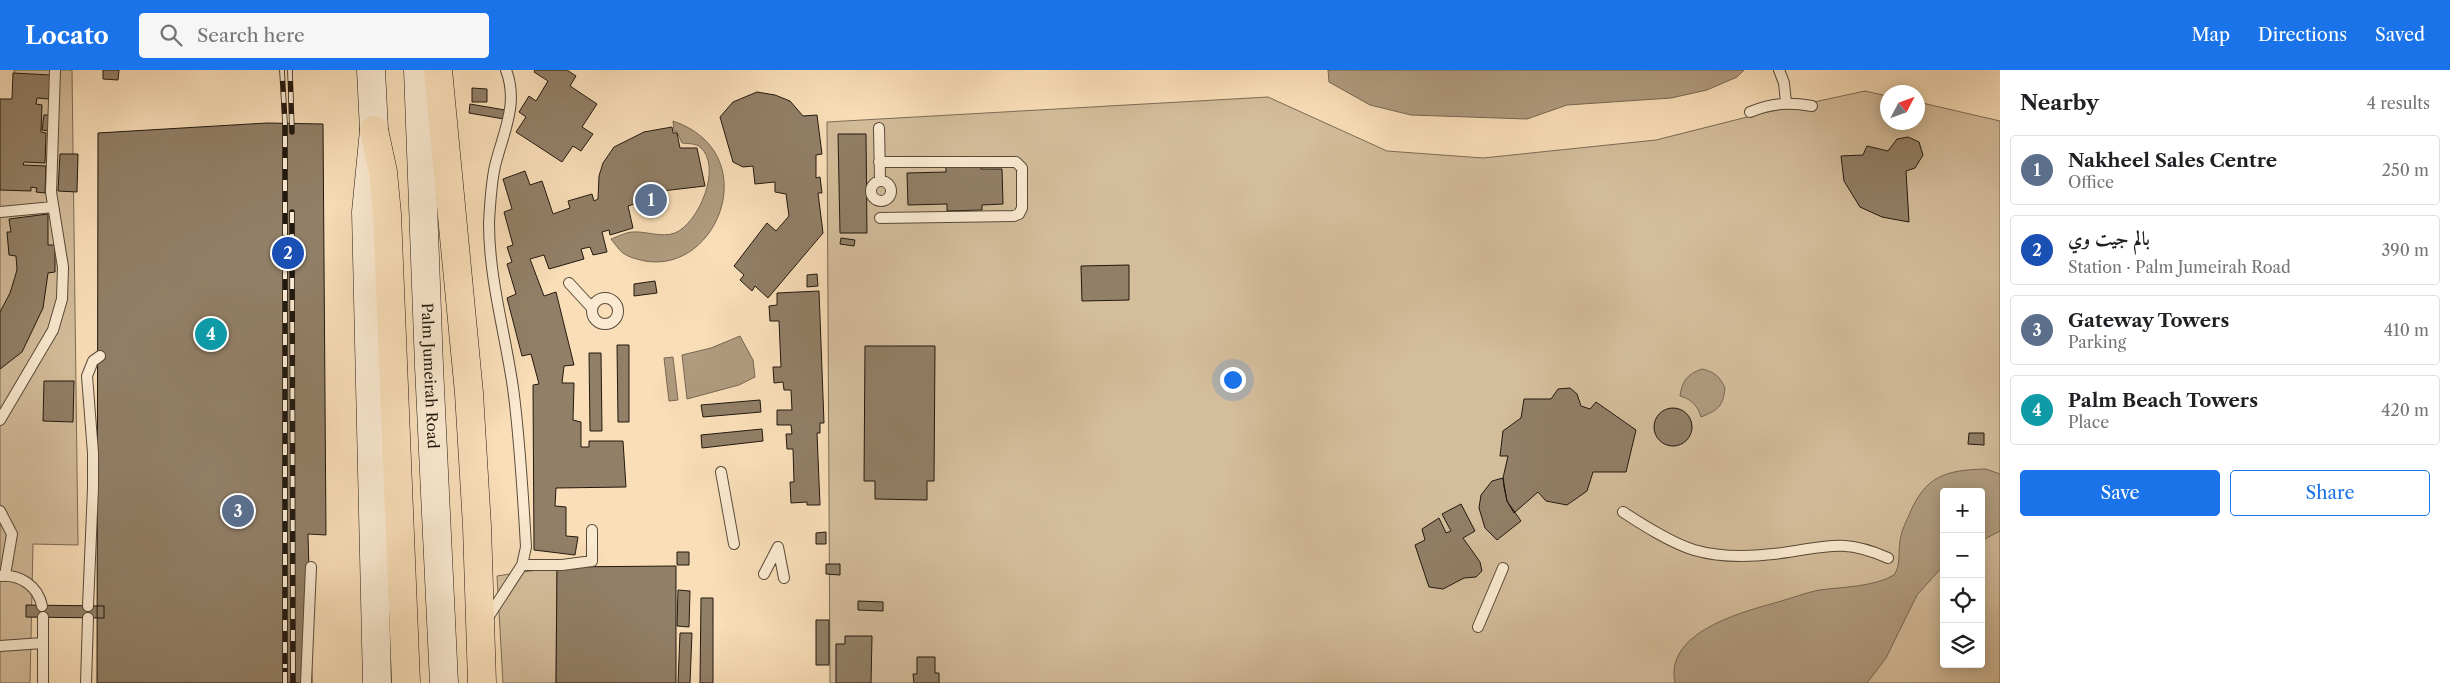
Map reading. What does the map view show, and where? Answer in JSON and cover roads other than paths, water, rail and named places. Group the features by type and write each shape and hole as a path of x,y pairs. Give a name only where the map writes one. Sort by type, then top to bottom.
{"main road":[{"path":"371,70 374,130 366,212 372,542 377,683"},
{"name":"Palm Jumeirah Road","path":"418,70 429,366 444,683"},
{"path":"439,83 469,402 482,683"},
{"path":"374,130 383,172 387,214 406,683"}],"lane":[{"path":"0,420 46,344 58,315 63,291 63,267 51,184 55,70"},
{"path":"480,629 522,565 526,547 516,409 494,290 490,242 493,180 510,119 511,90 506,70"},
{"path":"1779,70 1784,83 1786,103"},
{"path":"1750,112 1762,107 1786,103 1812,106"},
{"path":"879,128 880,180"},
{"path":"879,162 1016,162 1022,168 1022,208 1020,214 1014,216 880,218"},
{"path":"0,212 53,207"},
{"path":"569,283 592,308"},
{"path":"88,606 93,479 87,376 93,361 100,356"},
{"path":"721,472 734,544"},
{"path":"0,511 12,534 2,576 19,578 32,586 40,598 42,606"},
{"path":"1624,512 1651,529 1693,550 1753,556 1827,545 1843,545 1858,547 1888,558"},
{"path":"522,565 562,565 592,561 592,530"},
{"path":"764,574 778,546 784,578"},
{"path":"306,683 311,567"},
{"path":"1478,627 1503,568"},
{"path":"42,683 43,617"},
{"path":"86,683 88,618"},
{"path":"0,646 43,643"}],"railway":[{"path":"282,70 285,124 285,668"},
{"path":"290,70 292,132"},
{"path":"292,212 293,667"},
{"path":"285,662 285,683"},
{"path":"293,662 293,683"}],"place":[{"name":"Nakheel Sales Centre","path":"651,200"},
{"name":"بالم جيت وي","path":"288,253"},
{"name":"Palm Beach Towers","path":"211,334"},
{"name":"Gateway Towers","path":"238,511"}]}
